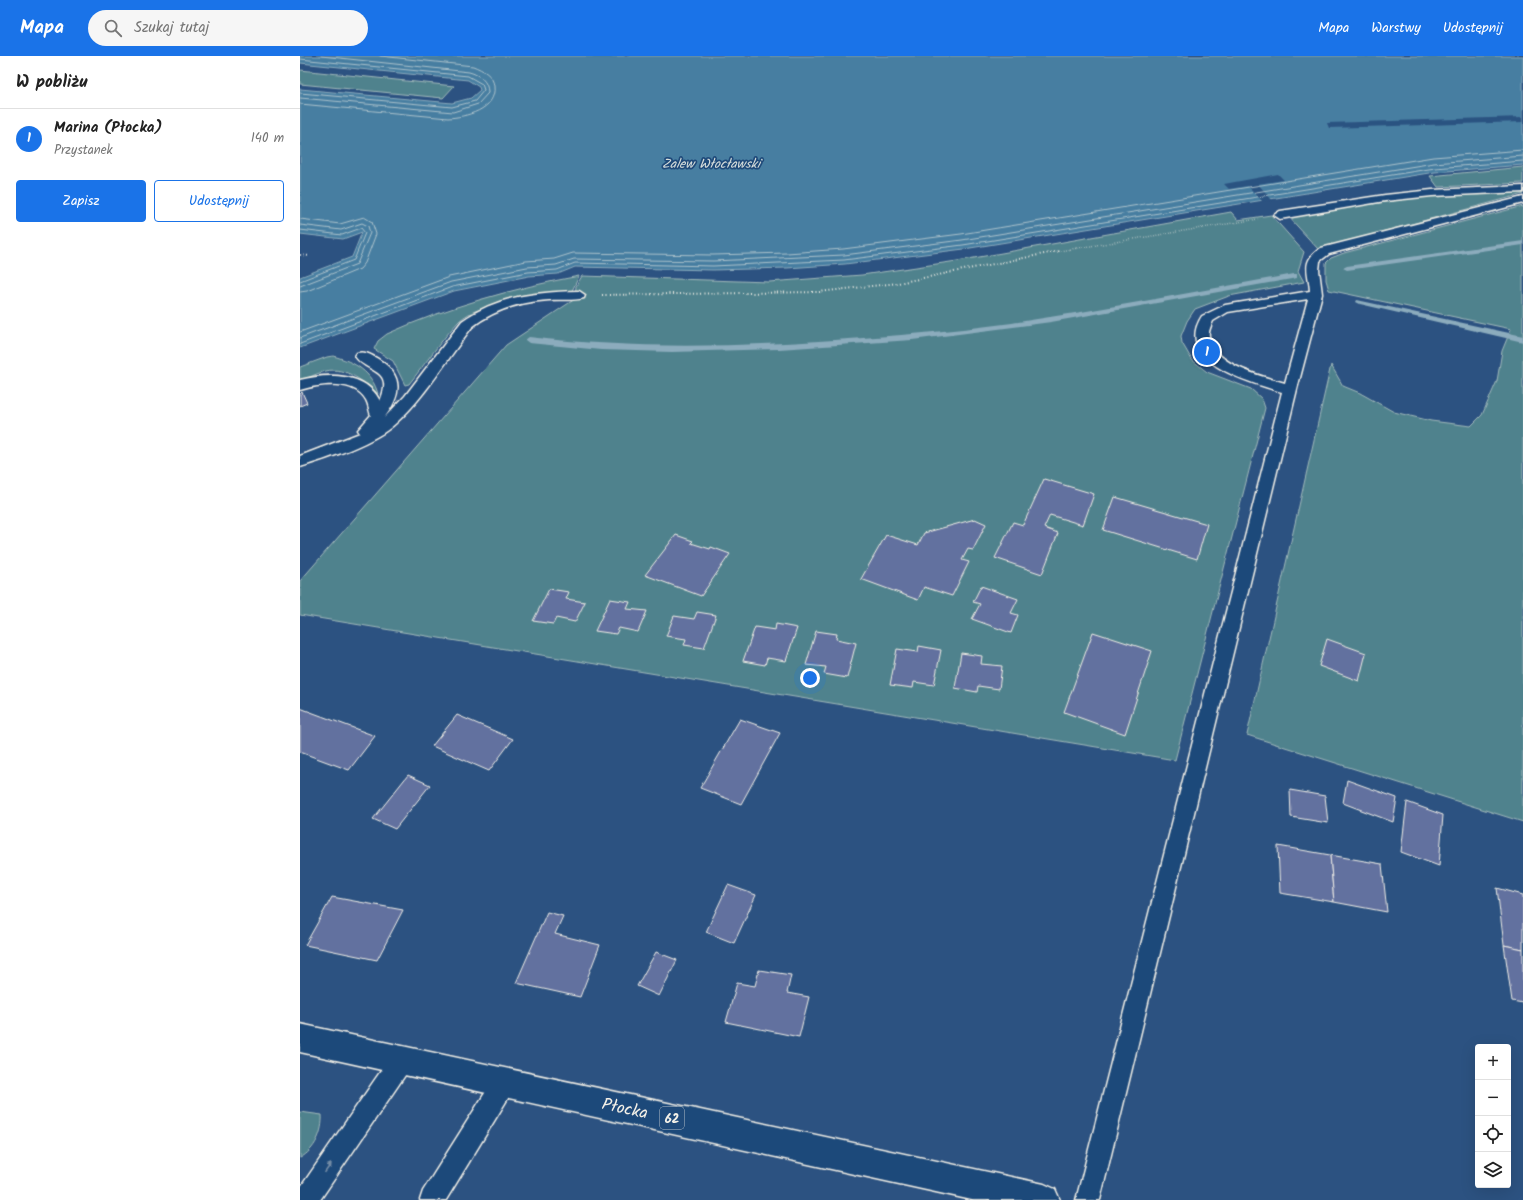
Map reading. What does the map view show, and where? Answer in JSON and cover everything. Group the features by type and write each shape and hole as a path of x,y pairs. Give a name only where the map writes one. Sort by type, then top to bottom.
{"main road":[{"name":"Płocka","path":"300,1038 1044,1200"}],"lane":[{"path":"1280,215 1416,195 1466,190 1523,189"},
{"path":"1088,1200 1290,389 1316,294 1317,285 1313,274 1312,264 1317,256 1325,252 1523,200"},
{"path":"1290,389 1255,379 1226,367 1207,352 1202,336 1207,319 1225,309 1316,294"},
{"path":"300,462 343,447 370,435 391,420 410,399 467,324 475,317 488,310 530,298 549,295 579,295"},
{"path":"343,447 358,436 378,416 390,394 391,381 387,373 379,366 362,356"},
{"path":"300,385 320,380 346,382 360,388 372,398 378,416"},
{"path":"306,1200 402,1060"},
{"path":"432,1200 505,1082"}],"path":[{"path":"579,295 819,292 898,283 1050,253 1280,215"},
{"path":"300,255 310,256"}],"green space":[{"path":"300,70 454,86 443,98 300,84"},
{"path":"1523,167 1523,183 1438,187 1430,176"},
{"path":"1523,191 1523,194 1318,249 1288,216 1442,194"},
{"path":"1523,206 1523,822 1247,735 1331,365 1343,386 1360,393 1394,412 1431,421 1471,426 1482,415 1497,381 1502,351 1511,329 1329,290 1326,280 1326,263 1331,258 1344,253"},
{"path":"1231,212 1238,220 1271,215 1304,252 1298,271 1304,282 1229,296 1195,309 1187,321 1181,336 1182,343 1192,360 1207,372 1251,389 1262,399 1265,408 1175,760 300,615 300,581 506,345 575,299 576,286 582,276 769,282 862,275 957,261"},
{"path":"579,276 571,293 512,301 468,314 453,328 409,384 405,385 393,361 374,349 378,341 387,334 433,315 481,299 530,286"},
{"path":"333,356 348,361 362,369 372,380 378,394 355,376 341,371 326,371 300,381 300,367"},
{"path":"300,1112 322,1115 322,1121 317,1140 310,1150 300,1158"}],"water":[{"name":"Zalew Włocławski","path":"300,56 1523,56 1523,165 1435,172 964,249 845,264 787,268 713,270 575,267 558,274 529,276 454,291 300,348 300,277 352,257 362,232 343,239 300,234 300,89 452,103 471,98 480,90 479,87 468,80 300,63"}],"pier":[{"path":"1523,117 1523,122 1329,128 1327,123"},
{"path":"1278,174 1284,180 1258,184 1272,200 1262,201 1248,186 1229,189 1224,184"}],"building":[{"path":"302,392 307,403 300,406 300,394"},
{"path":"1044,479 1094,494 1083,525 1050,515 1044,528 1058,533 1042,574 995,558 1013,522 1023,525"},
{"path":"1115,497 1207,524 1197,559 1103,530"},
{"path":"975,519 986,524 973,550 968,549 962,560 969,562 952,596 924,587 918,600 861,579 886,535 918,545 924,533"},
{"path":"676,535 693,541 691,543 710,549 711,547 730,554 701,596 645,575"},
{"path":"981,586 1018,599 1011,613 1018,615 1011,633 972,619 980,604 973,602"},
{"path":"549,589 569,592 566,599 585,602 575,622 556,618 553,624 533,621"},
{"path":"610,599 630,602 627,609 647,611 638,632 619,628 616,634 595,631"},
{"path":"697,612 716,615 704,648 684,645 686,639 666,636 674,616 694,619"},
{"path":"776,624 797,628 786,661 767,658 765,665 743,661 755,627 775,630"},
{"path":"816,631 837,634 836,639 856,643 847,678 824,674 826,667 806,665"},
{"path":"1093,632 1152,651 1125,734 1064,712"},
{"path":"1327,639 1366,653 1359,681 1319,666"},
{"path":"919,646 941,650 934,685 914,682 913,688 890,685 897,649 918,652"},
{"path":"961,653 982,656 981,664 1002,666 999,689 978,686 977,692 955,688"},
{"path":"300,708 375,736 349,770 300,752"},
{"path":"457,715 513,739 489,771 432,746"},
{"path":"740,719 780,733 741,804 700,788"},
{"path":"408,775 430,785 395,829 373,819"},
{"path":"1347,780 1397,798 1393,822 1343,803"},
{"path":"1290,790 1325,796 1328,823 1291,817"},
{"path":"1407,802 1443,815 1439,866 1401,852"},
{"path":"1278,846 1330,855 1334,902 1280,893"},
{"path":"1330,855 1382,864 1387,912 1334,902"},
{"path":"728,885 756,895 734,943 706,932"},
{"path":"1497,888 1523,895 1523,949 1504,945"},
{"path":"332,897 403,910 377,960 305,945"},
{"path":"547,912 563,916 555,934 600,945 580,997 516,983"},
{"path":"1504,945 1523,949 1523,1003 1512,1001"},
{"path":"656,952 677,960 659,996 637,986"},
{"path":"759,970 791,975 787,993 809,997 799,1037 726,1022 737,983 755,986"}],"waterway":[{"path":"1347,268 1523,243"},
{"path":"529,340 637,349 707,349 815,344 912,337 1051,320 1294,276"},
{"path":"1360,302 1523,339"}],"place":[{"name":"Marina (Płocka)","path":"1207,352"}]}
